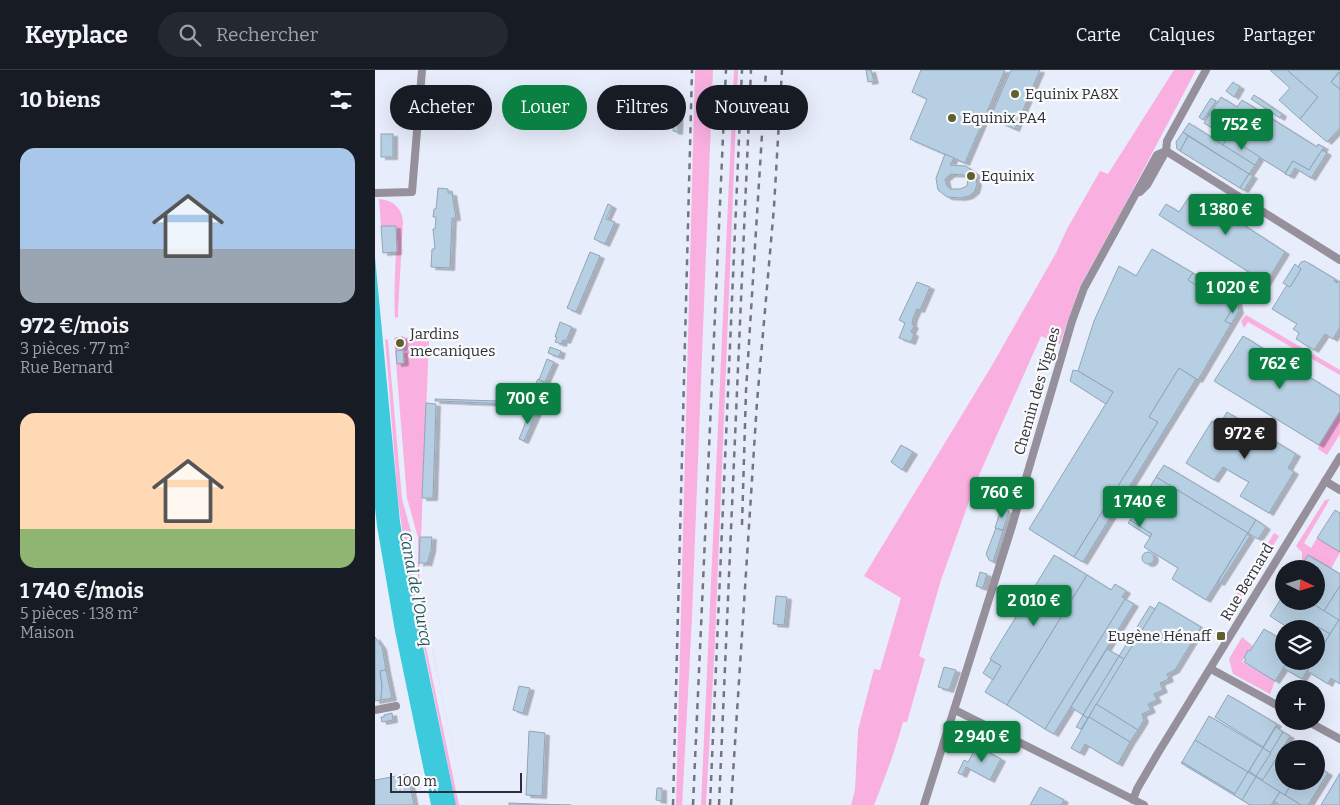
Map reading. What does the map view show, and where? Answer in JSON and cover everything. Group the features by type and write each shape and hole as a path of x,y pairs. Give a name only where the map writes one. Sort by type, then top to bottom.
{"street":[{"path":"376,193 411,192 422,70"},
{"name":"Chemin des Vignes","path":"924,805 1009,535 1072,321 1084,288 1136,194 1142,191 1166,151 1167,141 1206,70"},
{"path":"1166,151 1340,260"},
{"name":"Rue Bernard","path":"1133,800 1158,753 1340,457"},
{"path":"1325,481 1340,490"},
{"path":"1211,669 1275,704"},
{"path":"375,710 396,706"},
{"path":"955,710 1144,805"},
{"path":"1324,730 1340,739"}],"shaded area":[{"path":"695,70 713,70 712,85 696,85 696,130 711,130 692,617 682,805 676,805"},
{"path":"734,70 738,70 737,85 733,85"},
{"path":"1174,70 1196,70 1080,286 1060,344 1041,336 976,482 941,580 919,656 925,659 907,722 903,722 890,764 874,805 851,805 855,790 858,730 874,669 880,670 901,598 864,576 991,367 1100,171 1108,174"},
{"path":"731,130 736,130 715,640 706,805 701,805"},
{"path":"379,199 396,205 403,221 398,317 395,318 396,226 381,226"},
{"path":"1246,315 1340,370 1340,375 1248,322 1244,328 1241,321"},
{"path":"403,337 429,341 419,585 465,805 418,582 418,538 407,498 394,338"},
{"path":"385,339 388,340 402,499 412,535 412,581 459,805 456,805 407,564 398,500"},
{"path":"1340,411 1340,434 1327,455 1318,449 1319,445"},
{"path":"1330,499 1304,543 1311,548 1317,538 1340,552 1331,569 1325,565 1325,560 1316,560 1308,555 1305,560 1302,560 1302,552 1296,546 1325,500"},
{"path":"1274,533 1279,536 1233,611 1228,608"},
{"path":"1242,637 1253,646 1242,662 1275,681 1270,694 1233,674 1229,659"}],"water":[{"path":"375,257 400,522 412,594 456,805 431,805 395,631 377,526 375,508"}],"building":[{"path":"866,70 871,70 874,81 868,82"},
{"name":"Equinix PA4","path":"921,70 1005,70 965,163 910,139 927,99 912,92"},
{"name":"Equinix PA8X","path":"1011,70 1040,70 1015,129 990,118"},
{"path":"1270,70 1287,70 1318,97 1300,119 1279,100 1290,88"},
{"path":"1287,70 1340,70 1331,82 1340,89 1340,128 1327,142 1300,119 1318,97"},
{"path":"1340,72 1340,89 1331,82"},
{"path":"1233,82 1240,87 1234,97 1226,91"},
{"path":"1254,95 1282,114 1280,118 1251,99"},
{"path":"1221,97 1237,107 1242,100 1317,147 1318,144 1324,147 1309,170 1293,161 1285,173 1204,123"},
{"path":"1211,98 1216,101 1203,120 1199,117"},
{"path":"1189,123 1255,165 1249,174 1183,132"},
{"path":"1183,132 1188,136 1180,151 1177,149 1176,142"},
{"path":"1219,132 1228,137 1223,145 1214,139"},
{"path":"381,134 393,134 393,157 381,157"},
{"path":"1188,136 1249,174 1240,188 1180,151"},
{"path":"1228,137 1260,157 1255,165 1223,145"},
{"path":"1322,150 1327,153 1311,178 1295,168 1290,176 1285,174 1293,161 1309,170"},
{"name":"Equinix","path":"945,154 954,158 950,165 966,166 975,173 977,184 975,191 969,196 961,198 947,197 938,190 936,178","holes":["951,174 964,175 968,179 967,186 960,189 951,189 947,186 945,179"]},
{"path":"1249,174 1253,176 1244,190 1240,188"},
{"path":"438,188 448,189 448,193 452,193 456,218 452,218 450,268 431,267 432,249 435,249 433,229 435,229 436,217 433,217 434,209 436,209"},
{"path":"1191,194 1198,198 1199,196 1285,252 1266,283 1159,215 1166,204 1179,212"},
{"path":"608,204 612,206 606,219 615,222 605,244 594,239"},
{"path":"381,226 396,226 397,252 383,253"},
{"path":"1152,249 1193,273 1188,280 1204,290 1208,283 1237,301 1225,321 1231,324 1198,380 1179,368 1149,417 1158,422 1074,557 1029,529 1113,392 1078,371 1094,321 1119,266 1136,276"},
{"path":"590,252 600,256 576,312 567,308"},
{"path":"1305,261 1335,279 1334,281 1337,283 1338,281 1340,282 1340,327 1333,339 1325,334 1314,350 1296,339 1299,333 1293,329 1297,324 1272,309 1287,285 1290,287 1301,269 1298,267 1301,262"},
{"path":"1295,264 1301,269 1290,287 1283,283"},
{"path":"1193,273 1208,283 1204,290 1188,280"},
{"path":"917,282 930,287 920,310 917,309 913,318 912,324 914,326 911,332 914,334 911,342 899,338 905,323 899,320"},
{"path":"1237,301 1239,311 1231,324 1225,321"},
{"path":"560,322 572,327 566,341 563,340 562,344 555,342"},
{"path":"1243,336 1340,396 1340,411 1319,445 1214,381"},
{"name":"Jardins mecaniques","path":"403,337 403,348 396,349 396,338"},
{"path":"550,347 561,351 559,357 548,353"},
{"path":"403,350 404,363 397,364 396,351"},
{"path":"547,359 554,362 545,382 539,380"},
{"path":"1179,368 1196,379 1083,562 1074,557 1158,422 1149,417"},
{"path":"1073,370 1078,371 1113,392 1106,404 1070,381"},
{"path":"538,379 544,382 539,392 533,389"},
{"path":"435,399 531,403 530,405 435,401"},
{"path":"426,403 436,404 433,498 422,498"},
{"path":"531,409 537,412 524,441 519,439"},
{"path":"1227,412 1296,454 1288,468 1294,472 1269,513 1240,496 1249,482 1223,467 1214,480 1186,463 1212,421 1219,425"},
{"path":"901,445 913,452 902,470 891,462"},
{"path":"1164,465 1256,520 1248,533 1156,477"},
{"path":"1156,477 1248,533 1206,600 1172,579 1178,568 1144,547 1152,534 1130,520"},
{"path":"1001,509 1009,511 1003,530 995,528"},
{"path":"1335,510 1340,513 1340,552 1317,538"},
{"path":"1130,520 1152,534 1150,537 1128,523"},
{"path":"1256,520 1266,527 1258,539 1248,533"},
{"path":"996,528 1003,531 993,562 989,560 986,554"},
{"path":"1247,534 1250,536 1220,583 1218,582"},
{"path":"420,537 432,537 427,564 419,564"},
{"path":"1148,552 1154,558 1148,564 1142,558"},
{"path":"1054,555 1087,575 1007,705 985,692 1001,666 990,659"},
{"path":"1308,555 1316,560 1305,560"},
{"path":"1325,565 1340,574 1340,586 1325,609"},
{"path":"980,572 987,574 983,588 976,586"},
{"path":"1087,575 1111,590 1115,584 1126,591 1122,597 1125,599 1045,729 1007,705"},
{"path":"1340,586 1340,621 1324,611"},
{"path":"776,596 787,597 784,625 773,624"},
{"path":"1125,599 1134,604 1054,734 1045,729"},
{"path":"1159,602 1201,627 1175,670 1167,674 1169,679 1160,683 1163,690 1154,694 1157,700 1148,704 1151,710 1142,714 1144,720 1138,730 1096,704"},
{"path":"1150,606 1155,609 1124,659 1119,656"},
{"path":"1275,608 1275,610 1323,610 1339,620 1330,634 1325,631 1325,620 1276,620 1270,616"},
{"path":"1339,620 1340,684 1331,678 1328,684 1325,680 1322,680 1307,671 1325,670 1325,642"},
{"path":"1264,629 1275,636 1275,670 1282,670 1275,681 1244,662 1248,650 1250,651"},
{"path":"1325,631 1330,634 1325,642"},
{"path":"375,637 382,647 386,670 380,671 382,685 381,700 375,701"},
{"path":"1107,649 1119,656 1083,715 1071,707"},
{"path":"1119,656 1124,659 1088,718 1083,715"},
{"path":"991,660 1001,666 993,680 983,673"},
{"path":"944,667 956,670 949,690 938,687"},
{"path":"386,670 392,698 381,700 382,685 380,671"},
{"path":"1286,670 1308,670 1302,679"},
{"path":"519,686 530,688 523,713 513,710"},
{"path":"1228,695 1275,723 1275,727 1263,747 1215,717"},
{"path":"1096,704 1138,730 1130,742 1089,717"},
{"path":"392,713 393,720 382,722 381,717"},
{"path":"1083,715 1088,718 1081,729 1076,727"},
{"path":"1209,716 1263,748 1248,772 1195,740"},
{"path":"1089,717 1130,742 1118,764 1085,744 1080,753 1071,748"},
{"path":"1275,729 1283,732 1278,740 1275,740 1275,746 1271,753 1263,748"},
{"path":"529,731 545,733 542,796 526,795"},
{"path":"1283,732 1290,736 1288,740 1278,740"},
{"path":"1195,740 1248,772 1235,794 1182,762"},
{"path":"1275,745 1275,760 1263,780 1256,776"},
{"path":"977,746 1001,759 990,780 966,767 962,775 958,773 964,760 968,762"},
{"path":"1263,748 1271,753 1256,776 1249,771"},
{"path":"1275,761 1275,789 1262,781"},
{"path":"1182,762 1235,794 1181,763"},
{"path":"1248,772 1256,777 1242,800 1234,795"},
{"path":"1340,773 1340,805 1321,805"},
{"path":"408,774 414,805 375,805 375,780"},
{"path":"1256,777 1280,792 1271,805 1250,805 1242,800"},
{"path":"1040,787 1064,800 1061,805 1030,805"},
{"path":"657,788 662,788 662,801 656,800"},
{"path":"1277,790 1288,790 1285,795"},
{"path":"1288,790 1317,790 1308,805 1301,805 1285,795"},
{"path":"1280,792 1301,805 1280,805 1274,801"},
{"path":"509,803 565,805 509,805"}],"railway":[{"path":"673,805 692,70"},
{"path":"693,805 726,70"},
{"path":"710,805 742,70"},
{"path":"719,805 751,70"},
{"path":"742,525 746,391 766,70"},
{"path":"731,805 757,402 774,207 782,70"}],"place":[{"name":"Equinix PA8X","path":"1015,94"},
{"name":"Equinix PA4","path":"952,118"},
{"name":"Equinix","path":"971,176"},
{"name":"Jardins mecaniques","path":"400,343"},
{"name":"Eugène Hénaff","path":"1221,636"}],"water label":[{"name":"Canal de l'Ourcq","path":"416,589"}]}
